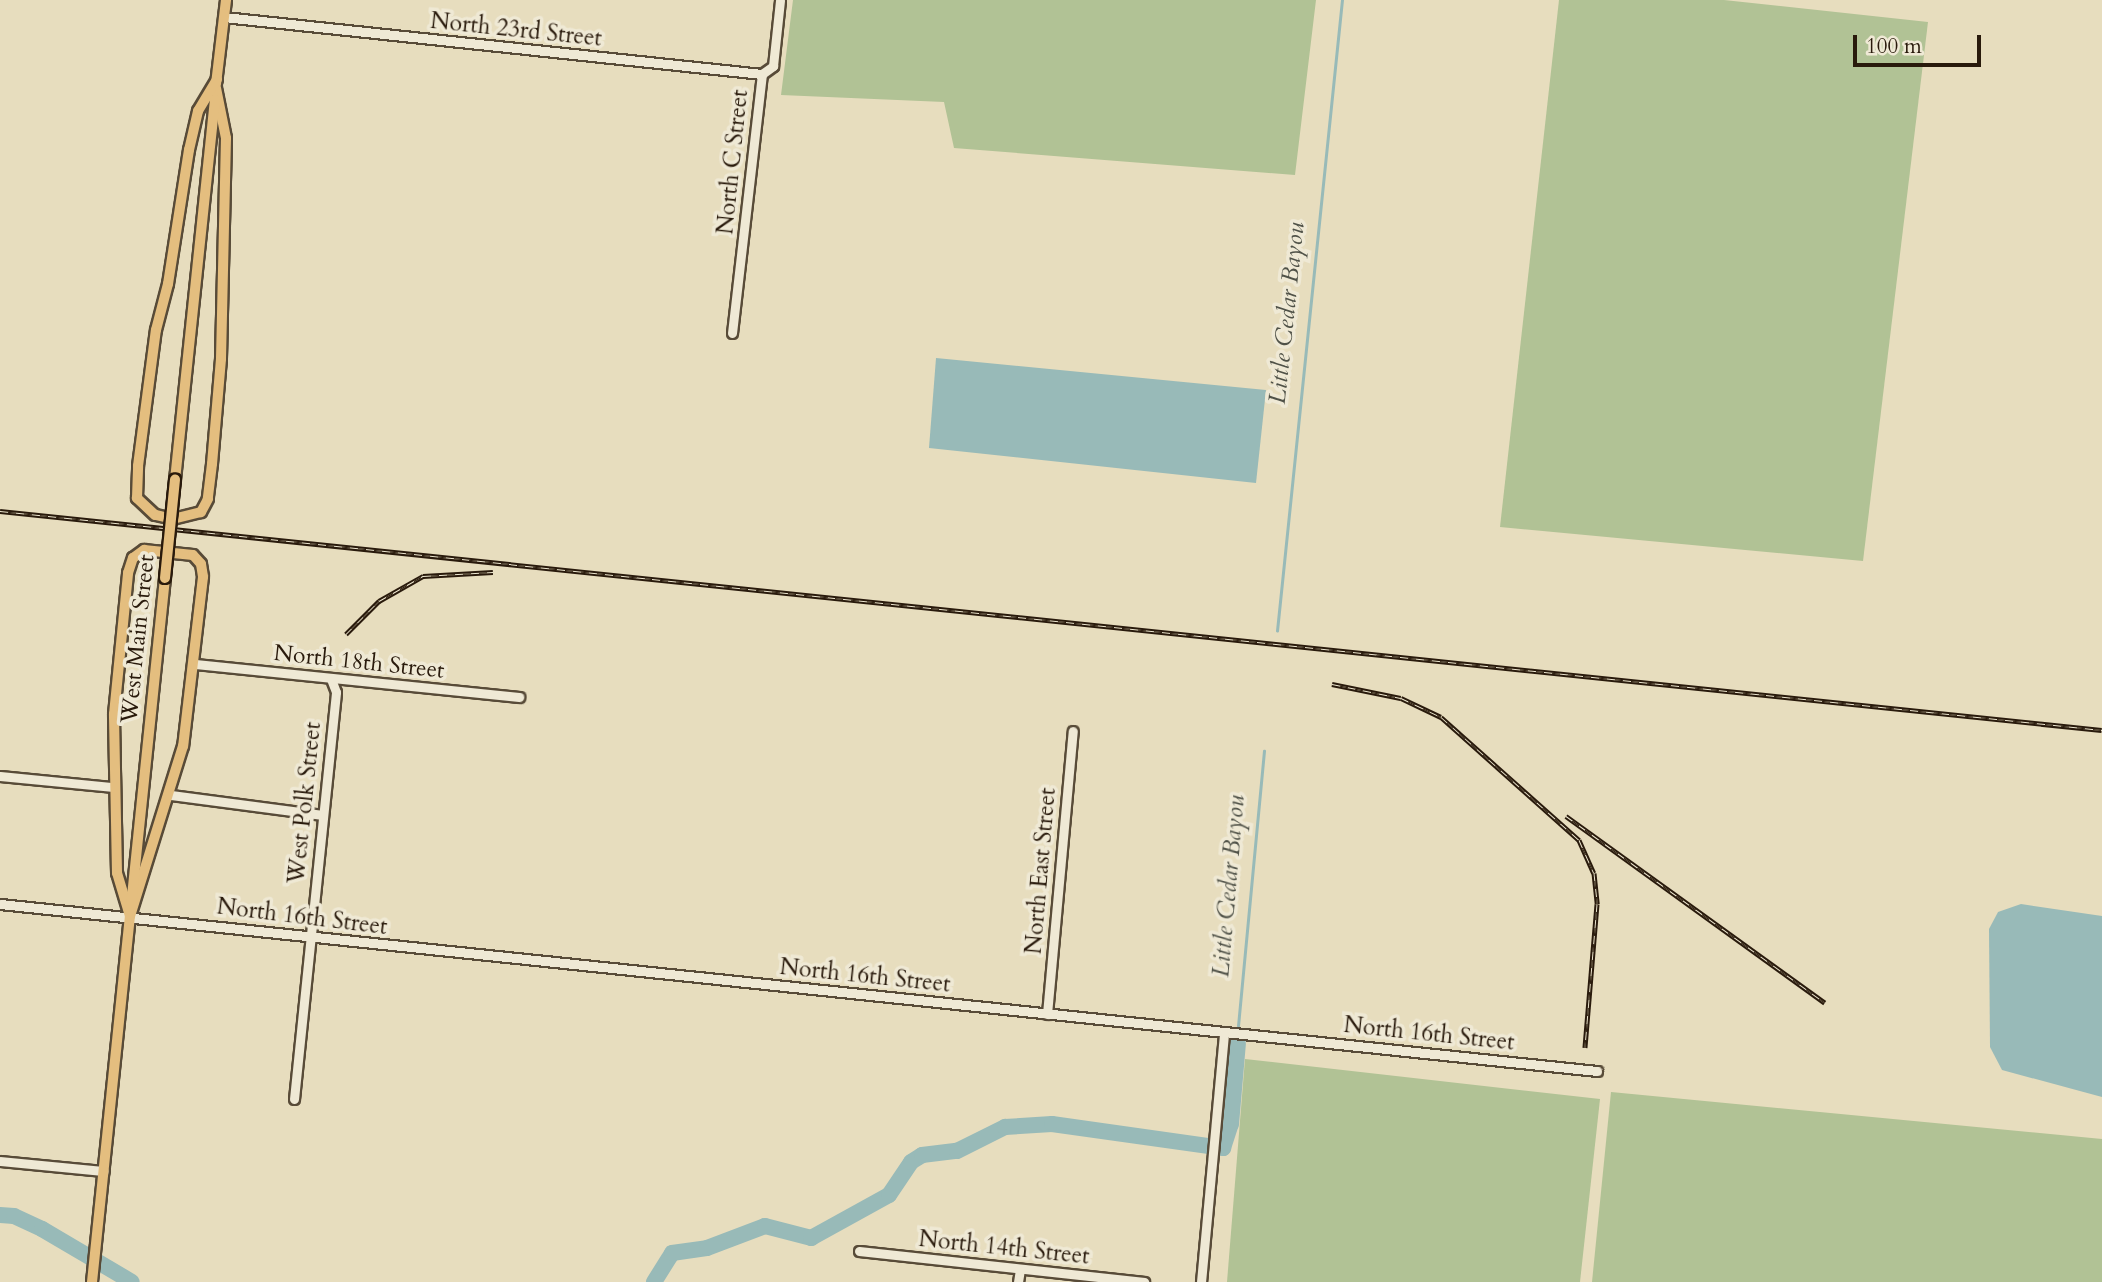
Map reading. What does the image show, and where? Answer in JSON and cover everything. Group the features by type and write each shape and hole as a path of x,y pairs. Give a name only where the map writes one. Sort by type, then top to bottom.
{"main road":[{"name":"West Main Street","path":"92,1282 226,0"},
{"path":"216,83 226,138 221,359 212,464 208,499 201,512 173,519 155,515 136,498 138,466 156,330 168,284 188,150 198,111 216,83"},
{"path":"144,550 185,552 201,564 195,664 171,795 130,916 117,873 113,787 114,714 128,573 133,558 144,550"}],"street":[{"name":"North C Street","path":"732,333 762,74 773,66 780,0"},
{"name":"North 23rd Street","path":"224,17 762,74"},
{"name":"North 18th Street","path":"195,664 519,697"},
{"name":"West Polk Street","path":"294,1099 336,692 331,679"},
{"name":"North East Street","path":"1047,1014 1073,731"},
{"path":"0,776 113,787"},
{"path":"171,795 323,815"},
{"name":"North 16th Street","path":"0,904 130,916 311,939 1597,1071"},
{"path":"1201,1282 1224,1032"},
{"path":"0,1161 104,1171"},
{"name":"North 14th Street","path":"859,1251 1144,1282"},
{"path":"1018,1282 1020,1269"}],"green space":[{"path":"793,0 1316,0 1295,175 954,148 944,102 781,95"},
{"path":"1559,0 1724,0 1928,22 1863,561 1500,527"},
{"path":"1245,1059 1600,1099 1580,1282 1227,1282"},
{"path":"1611,1092 2102,1139 2102,1282 1592,1282"}],"water":[{"path":"936,358 1266,390 1256,483 929,448"},
{"path":"2021,904 2102,916 2102,1097 2002,1070 1990,1047 1989,929 1998,912"}],"waterway":[{"name":"Little Cedar Bayou","path":"1277,631 1342,0"},
{"name":"Little Cedar Bayou","path":"1238,1026 1264,751"},
{"name":"Little Cedar Bayou","path":"654,1282 672,1253 707,1248 765,1226 811,1238 889,1195 911,1162 922,1155 957,1151 1005,1127 1052,1124 1223,1148 1231,1124 1238,1043"},
{"name":"Little Cedar Bayou","path":"0,1215 14,1216 42,1229 132,1282"}],"railway":[{"path":"0,511 2102,730"},
{"path":"346,634 379,601 423,576 493,572"},
{"path":"1332,684 1401,698 1441,717 1579,840 1594,873 1597,904 1585,1047"},
{"path":"1566,816 1825,1003"}]}
